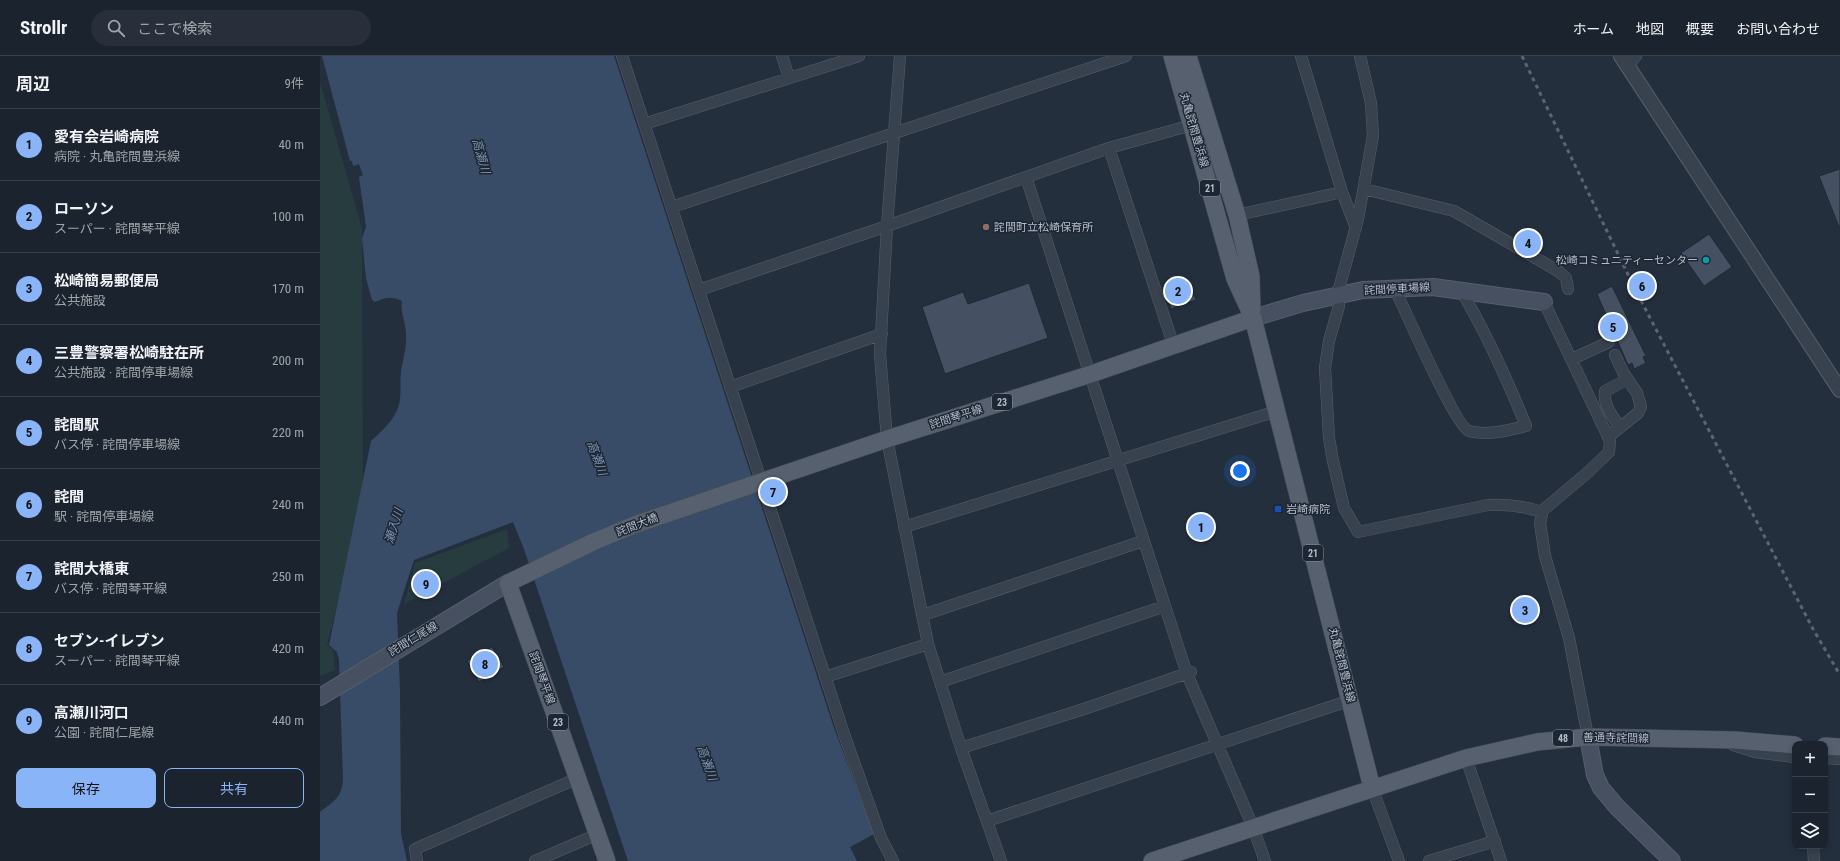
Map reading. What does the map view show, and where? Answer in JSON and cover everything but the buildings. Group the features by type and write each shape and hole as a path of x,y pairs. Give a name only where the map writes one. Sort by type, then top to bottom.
{"main road":[{"name":"丸亀詫間豊浜線","path":"1172,56 1235,279 1253,318 1351,700 1372,788"},
{"name":"丸亀詫間豊浜線","path":"1188,56 1238,215 1251,276 1253,318"},
{"name":"詫間停車場線","path":"1253,318 1362,290 1433,287 1460,289 1544,302"},
{"name":"詫間琴平線","path":"756,484 888,439 1091,374 1173,344 1253,318"},
{"name":"詫間大橋","path":"508,583 593,542 634,525 756,484"},
{"name":"詫間琴平線","path":"508,583 607,861"},
{"name":"詫間仁尾線","path":"320,697 508,583"},
{"name":"善通寺詫間線","path":"1372,788 1466,758 1537,742 1588,737 1715,740 1792,745"},
{"path":"1588,737 1595,775 1601,788 1617,807 1672,861"},
{"path":"1828,746 1840,747"},
{"path":"1152,861 1372,788"}],"street":[{"path":"782,56 789,78"},
{"path":"644,124 859,56"},
{"path":"900,56 887,226 880,354 888,439 928,644 961,748 1001,861"},
{"path":"672,207 1126,56"},
{"path":"1301,56 1342,192 1356,228"},
{"path":"1360,56 1371,103 1372,136 1356,228 1337,296 1339,306 1329,341 1325,368 1329,438 1344,508 1358,532 1488,505 1507,504 1524,506 1542,512"},
{"path":"1636,56 1624,62 1840,390"},
{"path":"625,57 644,124 730,388 756,484 881,838 893,861"},
{"path":"699,290 1109,148 1192,125"},
{"path":"1109,148 1173,344"},
{"path":"1026,177 1091,374 1143,542 1165,606 1216,744 1253,827 1265,861"},
{"path":"1364,188 1454,211 1558,271 1566,278 1568,289"},
{"path":"1238,215 1342,192"},
{"path":"1395,289 1460,423 1468,431 1487,433 1526,426 1508,384 1470,306 1460,289"},
{"path":"1544,302 1610,441 1609,452 1586,474 1543,510 1540,523 1545,556 1569,638 1588,737"},
{"path":"730,388 882,334"},
{"path":"1572,359 1609,342"},
{"path":"1608,437 1638,413 1641,408 1637,393 1615,355"},
{"path":"1620,427 1608,408 1604,398 1605,391 1628,379"},
{"path":"904,527 1118,459 1277,411"},
{"path":"923,615 1143,542"},
{"path":"940,682 1165,606"},
{"path":"825,677 928,644"},
{"path":"961,748 1189,673"},
{"path":"987,821 1351,700"},
{"path":"1715,740 1755,752 1792,757"},
{"path":"1466,758 1501,861"},
{"path":"1828,758 1840,759"},
{"path":"417,861 415,849 578,778"},
{"path":"1372,788 1398,861"},
{"path":"535,861 598,834"},
{"path":"1429,861 1495,841"},
{"path":"1813,849 1814,861"}],"green space":[{"path":"320,82 362,228 363,481 347,569 327,644 333,651 335,670 320,676"},
{"path":"507,529 509,548 404,604 415,563"}],"water":[{"path":"322,56 614,56 833,725 874,834 850,847 857,861 628,861 524,549 513,522 414,560 397,613 400,691 401,834 407,861 320,861 320,812 333,802 339,795 343,779 339,660 337,652 329,645 371,441 390,422 399,405 401,371 406,339 402,301 395,298 385,298 375,302 372,300 366,278 362,238 366,227 359,177 363,175 359,164 353,166 352,161 350,161"}],"railway":[{"path":"1522,56 1637,293 1813,629 1840,675"}],"place":[{"name":"詫間町立松崎保育所","path":"986,227"},
{"name":"三豊警察署松崎駐在所","path":"1528,243"},
{"name":"松崎コミュニティーセンター","path":"1706,260"},
{"name":"詫間","path":"1642,286"},
{"name":"ローソン","path":"1178,291"},
{"name":"詫間駅","path":"1613,327"},
{"name":"詫間大橋東","path":"773,492"},
{"name":"岩崎病院","path":"1278,509"},
{"name":"愛有会岩崎病院","path":"1201,527"},
{"name":"高瀬川河口","path":"426,584"},
{"name":"松崎簡易郵便局","path":"1525,610"},
{"name":"セブン-イレブン","path":"485,664"}],"water label":[{"name":"高瀬川","path":"481,156"},
{"name":"高瀬川","path":"597,458"},
{"name":"瀬入川","path":"394,526"},
{"name":"高瀬川","path":"707,763"}]}
